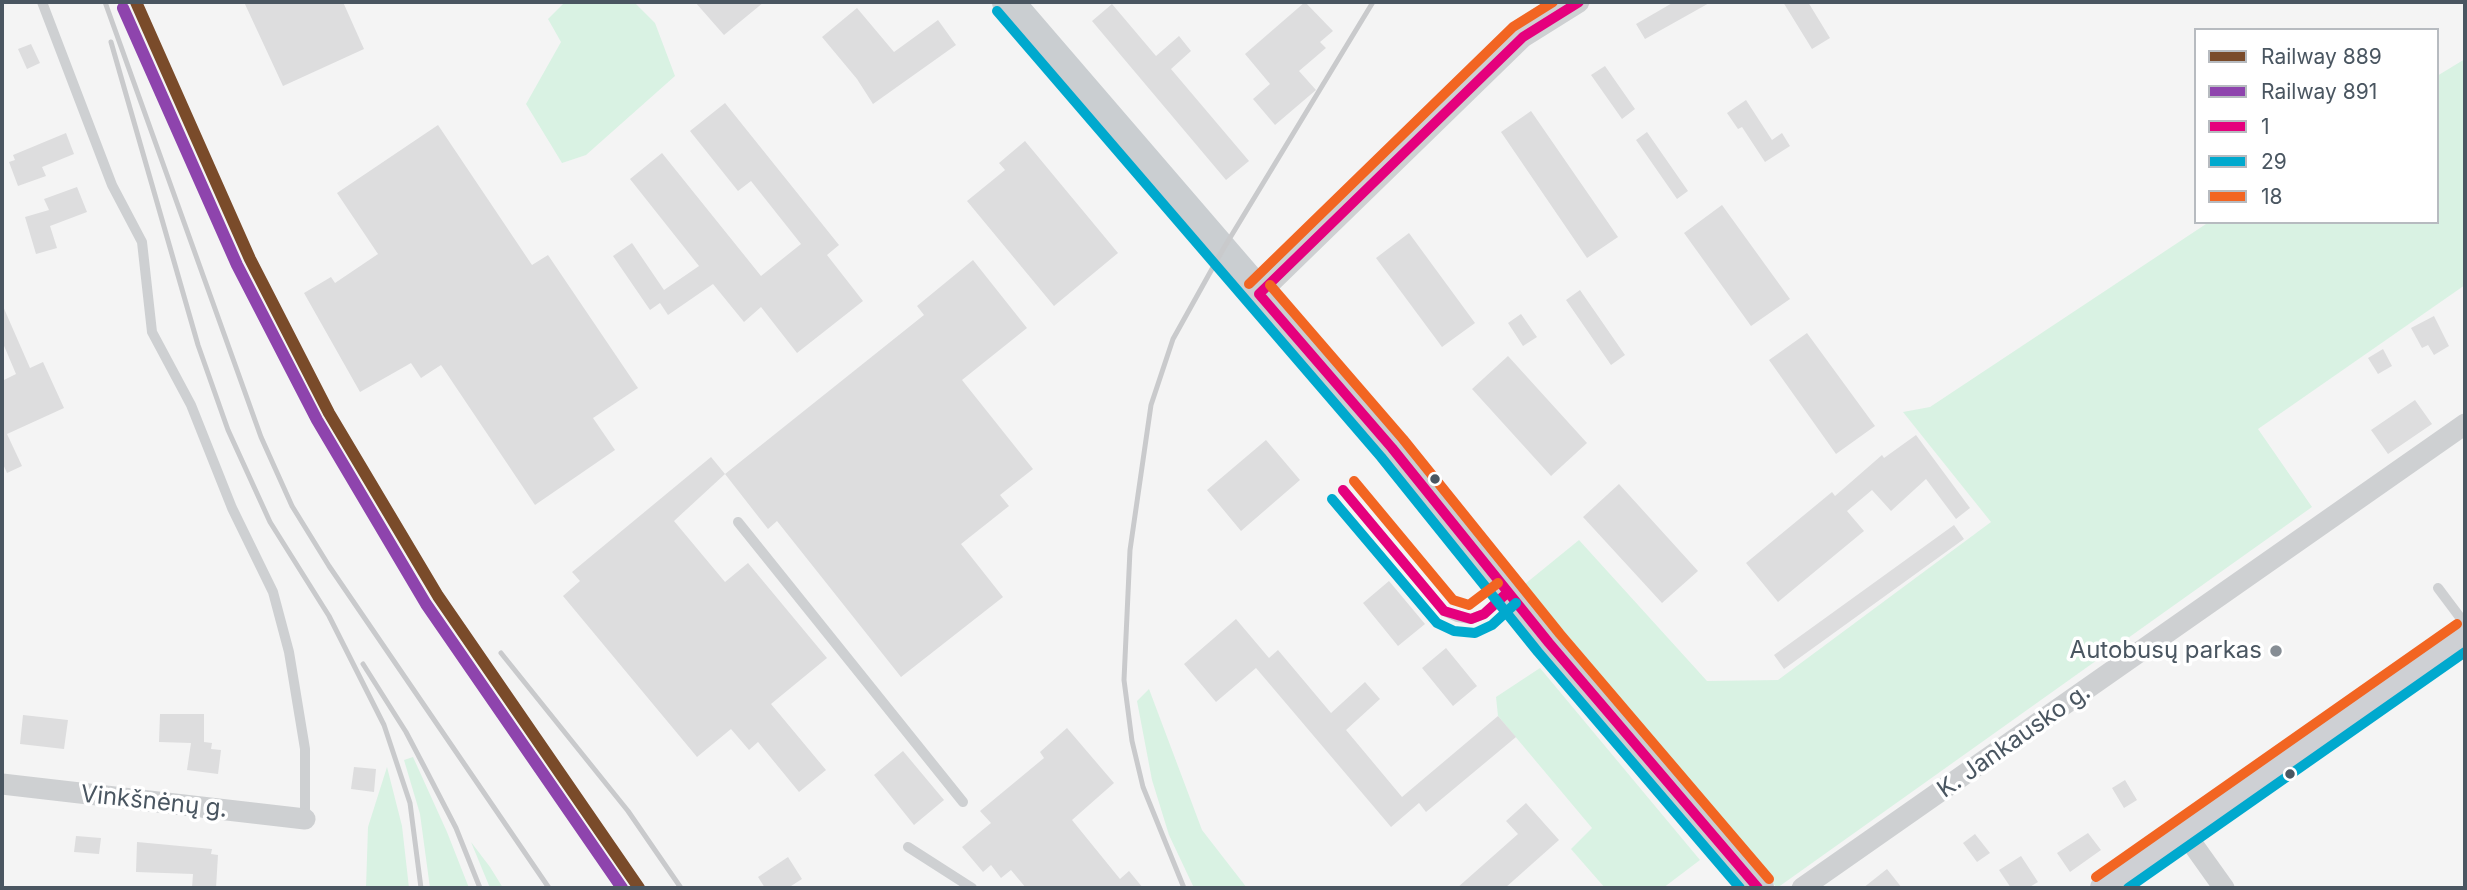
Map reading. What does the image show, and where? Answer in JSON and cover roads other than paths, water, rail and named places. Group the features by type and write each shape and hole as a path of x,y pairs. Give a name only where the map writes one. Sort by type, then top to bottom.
{"main road":[{"path":"1008,2 1392,448 1507,593 1758,888"},
{"path":"2104,888 2465,635"}],"street":[{"path":"1259,295 1523,37 1579,2"},
{"name":"K. Jankausko g.","path":"1802,888 2465,424"},
{"name":"Vinkšnėnų g.","path":"2,785 305,819"},
{"path":"2184,832 2224,888"}],"lane":[{"path":"42,2 112,185 142,242 152,332 191,405 232,508 273,592 289,652 305,749 305,819"},
{"path":"1343,490 1444,611 1471,619 1484,614 1507,593"},
{"path":"738,522 963,803"},
{"path":"2438,588 2465,624"},
{"path":"908,847 972,888"}],"railway":[{"path":"105,2 261,437 292,506 329,566 549,888"},
{"path":"1184,888 1143,787 1132,741 1124,680 1130,550 1151,405 1173,339 1222,251 1373,2"},
{"path":"111,42 198,345 228,430 270,522 329,616 384,725 410,803 421,888"},
{"path":"501,653 628,811 681,888"},
{"path":"363,664 406,732 427,772 456,828 480,888"}],"rail line":[{"name":"889","path":"136,2 250,259 329,413 438,596 639,888"},
{"name":"891","path":"123,8 237,265 317,420 426,604 622,888"}],"place":[{"name":"Autobusų parkas","path":"2276,651"}]}
